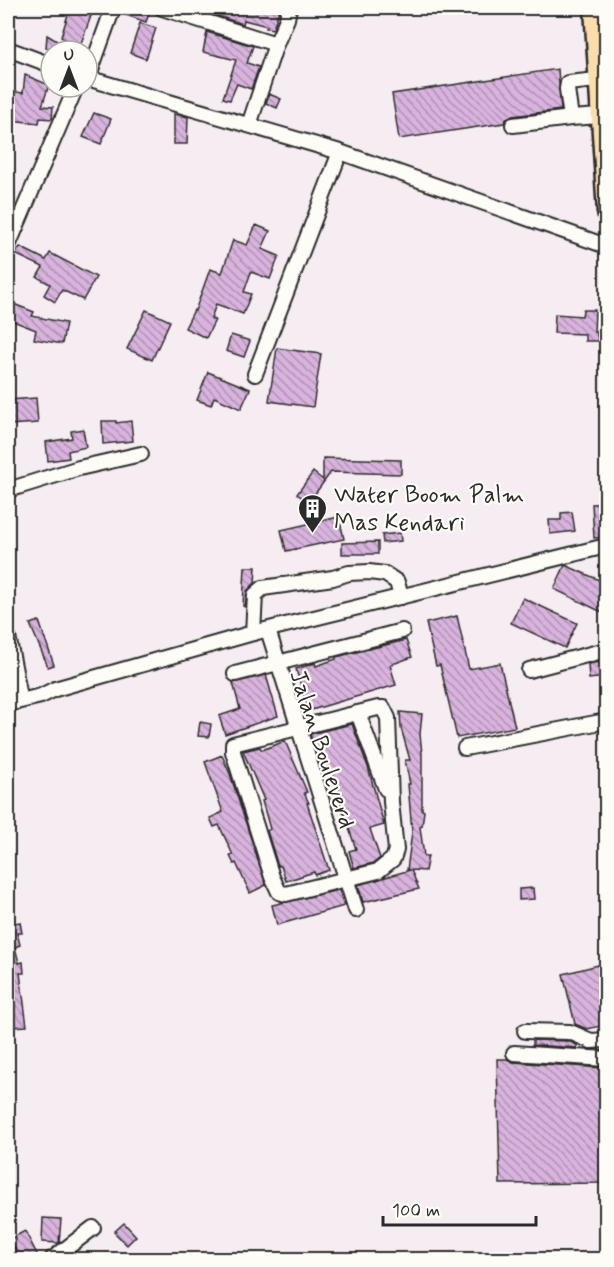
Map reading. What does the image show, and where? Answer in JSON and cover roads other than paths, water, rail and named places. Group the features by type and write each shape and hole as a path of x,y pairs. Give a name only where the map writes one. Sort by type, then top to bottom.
{"main road":[{"path":"593,8 606,213"}],"street":[{"path":"99,46 112,8"},
{"path":"162,8 276,44"},
{"path":"249,125 289,8"},
{"path":"8,49 39,61"},
{"path":"571,118 568,83 597,80"},
{"path":"99,81 340,152 606,246"},
{"path":"8,246 71,99"},
{"path":"513,125 600,116"},
{"path":"255,374 340,152"},
{"path":"8,490 79,468 141,454"},
{"path":"8,704 261,632 606,546"},
{"path":"261,632 255,595 263,588 333,578 349,573 369,572 385,574 397,582 401,597"},
{"path":"235,674 402,630"},
{"name":"Jalan Bouleverd","path":"261,632 276,663 344,881 356,910"},
{"path":"8,636 13,693 38,687 55,689"},
{"path":"529,670 606,650"},
{"path":"383,708 387,713 391,802 396,850 393,859 378,871 286,894 279,892 272,877 232,748 236,743 295,727 383,708"},
{"path":"358,713 391,802"},
{"path":"465,748 606,721"},
{"path":"525,1031 570,1032 591,1041 606,1040"},
{"path":"514,1053 606,1059"},
{"path":"51,1260 93,1228"}],"place":[{"name":"Water Boom Palm Mas Kendari","path":"313,534"}]}
